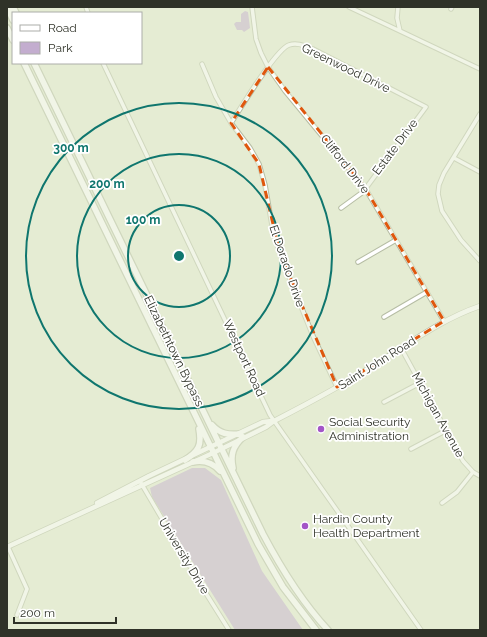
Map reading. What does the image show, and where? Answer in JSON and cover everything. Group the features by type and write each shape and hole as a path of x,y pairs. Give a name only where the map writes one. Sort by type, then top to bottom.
{"highway":[{"path":"7,7 12,18"},
{"path":"7,28 12,38"},
{"path":"7,34 12,43"},
{"name":"Elizabethtown Bypass","path":"24,64 229,486 270,566 290,597 316,630"},
{"name":"Elizabethtown Bypass","path":"34,64 263,534 282,568 305,602 328,630"},
{"path":"206,417 212,426 220,432 229,435 242,435"},
{"path":"185,460 194,454 200,445 198,421"},
{"path":"237,482 232,466 232,455 235,446 242,435"},
{"path":"193,462 206,462 215,466 219,469 229,486"}],"street":[{"name":"Clifford Drive","path":"252,7 256,39 268,67 285,91 365,188 444,321"},
{"path":"349,7 480,70"},
{"path":"398,7 397,18 400,31"},
{"name":"Greenwood Drive","path":"231,123 268,67 284,48 294,44 301,44 426,107"},
{"name":"Westport Road","path":"103,64 274,421 421,630"},
{"name":"El Dorado Drive","path":"202,64 216,97 231,123 250,148 259,164 265,185 273,231 280,254 313,336 337,388"},
{"name":"Estate Drive","path":"341,208 362,192 426,107"},
{"path":"480,114 444,173 439,185 439,203 442,211 455,232 480,260"},
{"path":"454,158 480,172"},
{"path":"358,262 396,240"},
{"path":"384,317 427,292"},
{"name":"Saint John Road","path":"141,483 193,462 263,422 274,421 337,388 444,321 480,306"},
{"name":"Michigan Avenue","path":"401,348 463,462 473,472 480,476"},
{"path":"384,402 420,383"},
{"path":"411,449 446,431"},
{"name":"Saint John Road","path":"8,547 78,514 185,460 212,450"},
{"path":"442,503 457,492 473,472"},
{"name":"University Drive","path":"141,483 229,630"},
{"path":"8,547 27,589 17,615"}],"highlighted area":[{"path":"268,67 365,188 444,321 337,387 280,254 259,164 231,123"}],"green space":[{"path":"245,11 248,12 250,28 244,32 242,30 237,30 234,24 236,22 241,22 241,14"},
{"path":"192,468 205,468 221,480 262,571 303,630 235,630 152,497 150,488"}],"place":[{"name":"Social Security Administration","path":"321,429"},
{"name":"Hardin County Health Department","path":"305,526"}]}
